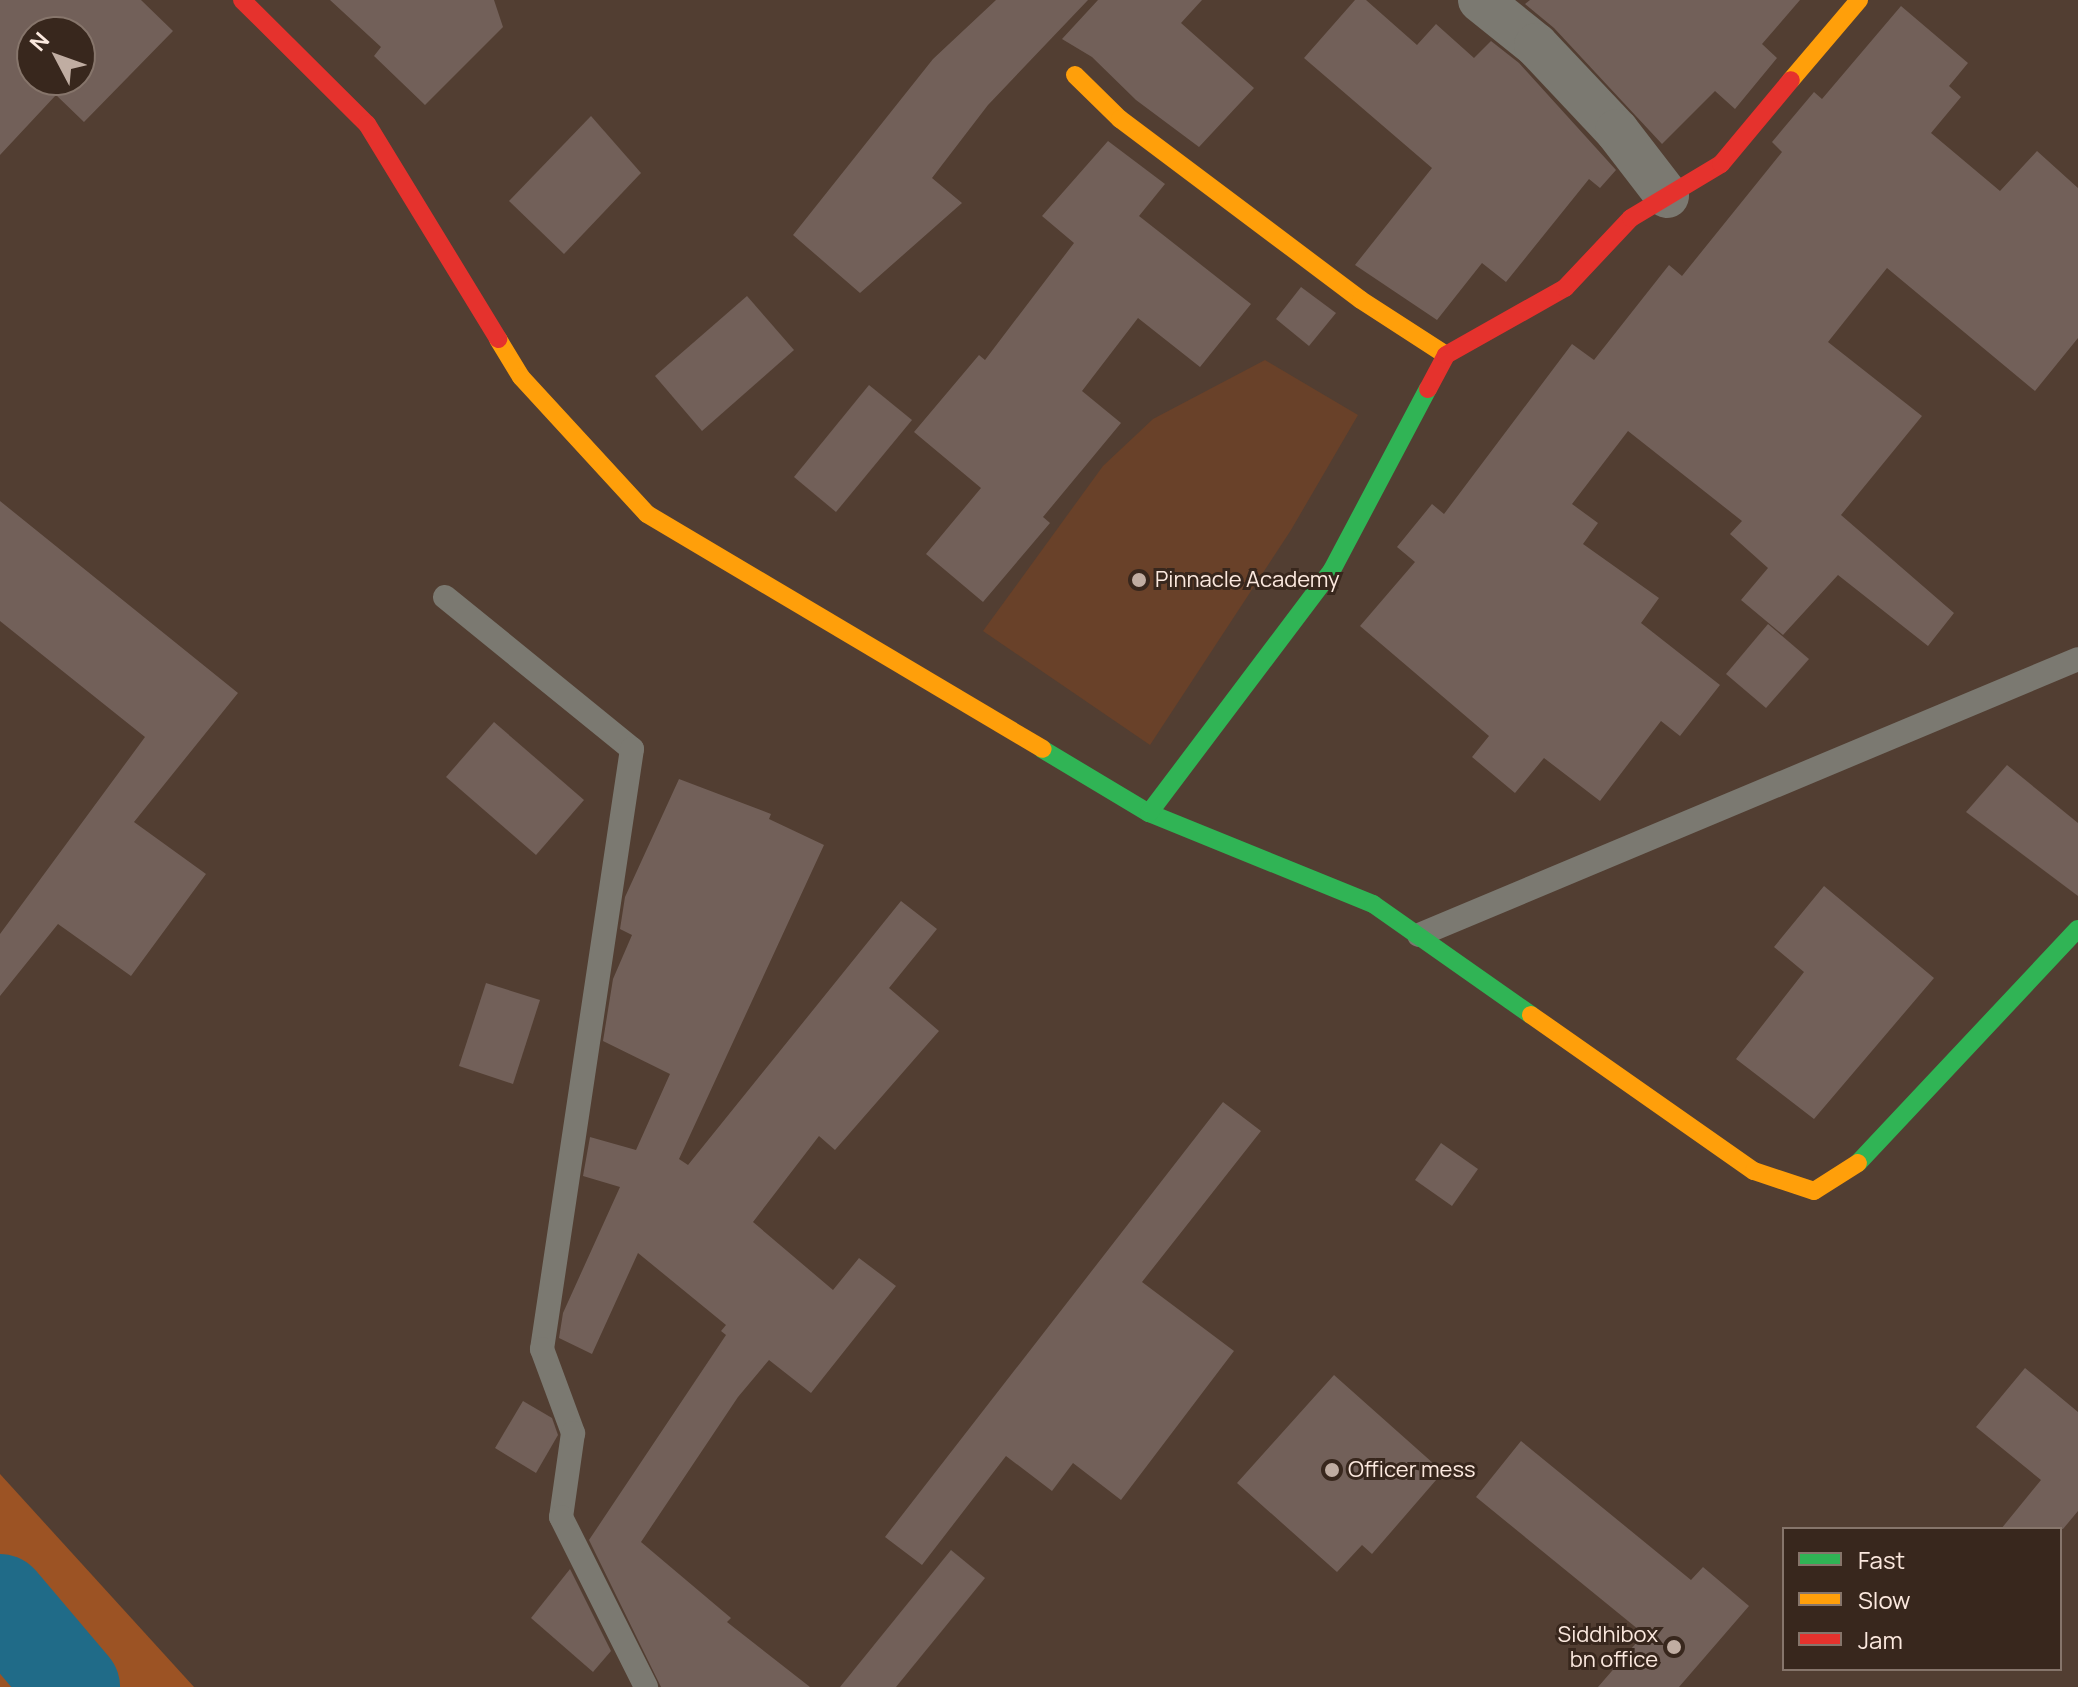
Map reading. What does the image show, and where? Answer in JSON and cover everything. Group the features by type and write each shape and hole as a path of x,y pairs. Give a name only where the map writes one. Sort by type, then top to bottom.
{"street":[{"path":"242,0 367,124 521,377 647,514 1149,813 1373,904 1754,1171 1814,1191 1862,1161 2078,929"},
{"path":"1480,0 1536,45 1617,131 1667,196"},
{"path":"1149,813 1332,570 1446,355 1565,288 1631,218 1721,164 1859,0"},
{"path":"1075,75 1120,119 1361,300 1446,355"}],"lane":[{"path":"445,597 632,749 542,1349 573,1433 561,1517 646,1687"},
{"path":"1419,935 2078,659"}],"shaded area":[{"name":"Pinnacle Academy","path":"1265,360 1358,415 1291,530 1150,745 983,631 1103,466 1153,419"},
{"path":"0,1474 194,1687 0,1687"}],"building":[{"path":"0,0 141,0 173,31 84,122 57,96 96,96 96,16 16,16 16,96 55,96 0,155"},
{"path":"330,0 494,0 503,27 425,105 374,56 381,47"},
{"path":"996,0 1088,0 988,105 932,178 962,203 860,293 793,235 933,59"},
{"path":"1098,0 1202,0 1181,23 1254,88 1199,147 1136,100 1092,57 1062,39"},
{"path":"1355,0 1366,0 1417,45 1436,24 1474,58 1491,41 1519,63 1616,170 1600,188 1589,179 1506,282 1482,263 1437,320 1355,265 1432,168 1304,58"},
{"path":"1530,0 1800,0 1762,44 1777,58 1735,109 1715,91 1662,144 1554,28 1525,4"},
{"path":"1901,6 1968,63 1949,86 1961,97 1931,133 2000,191 2037,151 2078,188 2078,338 2035,391 1887,268 1828,342 1922,416 1841,515 1954,613 1928,646 1838,575 1783,635 1741,600 1768,568 1730,534 1742,521 1628,431 1572,504 1598,523 1583,544 1659,598 1641,623 1720,685 1680,736 1661,721 1600,801 1544,758 1515,793 1472,757 1489,736 1360,626 1415,562 1397,547 1432,504 1444,514 1572,344 1594,360 1669,265 1682,276 1782,152 1772,142 1814,92 1822,99"},
{"path":"591,116 641,173 564,254 509,201"},
{"path":"1108,141 1165,184 1139,216 1251,304 1200,367 1138,318 1082,391 1121,423 1043,517 1050,523 983,602 926,554 981,488 914,432 979,355 985,360 1074,243 1042,216"},
{"path":"1301,287 1336,313 1309,346 1276,319"},
{"path":"747,296 794,350 702,431 655,376"},
{"path":"869,385 912,420 836,512 794,477"},
{"path":"0,501 238,693 134,822 206,874 131,976 58,924 0,996 0,934 145,737 0,621"},
{"path":"1768,624 1809,659 1766,708 1726,674"},
{"path":"494,722 584,800 536,855 446,777"},
{"path":"2007,765 2078,823 2078,896 1966,812"},
{"path":"679,779 771,814 769,819 824,845 679,1159 688,1165 901,901 937,929 889,988 939,1031 835,1150 819,1136 753,1222 833,1290 859,1258 896,1286 811,1393 769,1360 738,1397 641,1542 731,1618 727,1622 810,1687 661,1687 589,1540 726,1335 721,1331 726,1325 638,1253 592,1354 559,1338 563,1313 620,1187 583,1176 590,1137 636,1150 670,1074 603,1041 613,979 632,935 620,929 625,897"},
{"path":"1824,886 1934,978 1814,1119 1736,1059 1804,972 1774,947"},
{"path":"486,983 540,1000 513,1084 459,1066"},
{"path":"1223,1102 1261,1131 1142,1282 1234,1351 1121,1500 1073,1463 1052,1491 1006,1456 922,1565 885,1537"},
{"path":"1441,1143 1478,1169 1452,1206 1415,1180"},
{"path":"2025,1368 2078,1412 2078,1511 2063,1529 2003,1527 2041,1480 1976,1427"},
{"name":"Officer mess","path":"1334,1375 1443,1472 1372,1554 1362,1545 1337,1572 1237,1483"},
{"path":"523,1401 552,1418 558,1435 536,1473 495,1448"},
{"path":"1521,1441 1691,1580 1703,1567 1749,1606 1679,1687 1598,1687 1644,1634 1476,1497"},
{"path":"951,1550 985,1578 896,1687 840,1687"},
{"path":"570,1569 611,1651 593,1672 531,1618"}],"waterway":[{"path":"0,1601 73,1687"}],"traffic: fast":[{"path":"1149,813 1332,570 1428,389"},
{"path":"1042,749 1149,813 1373,904 1531,1015"},
{"path":"1858,1163 2078,929"}],"traffic: slow":[{"path":"1791,80 1859,0"},
{"path":"1075,75 1120,119 1361,300 1446,355"},
{"path":"498,339 521,377 647,514 1042,749"},
{"path":"1531,1015 1754,1171 1814,1191 1858,1163"}],"traffic: jam":[{"path":"242,0 367,124 498,339"},
{"path":"1428,389 1446,355 1565,288 1631,218 1721,164 1791,80"}],"place":[{"name":"Pinnacle Academy","path":"1139,580"},
{"name":"Officer mess","path":"1332,1470"},
{"name":"Siddhibox bn office","path":"1674,1647"}]}
